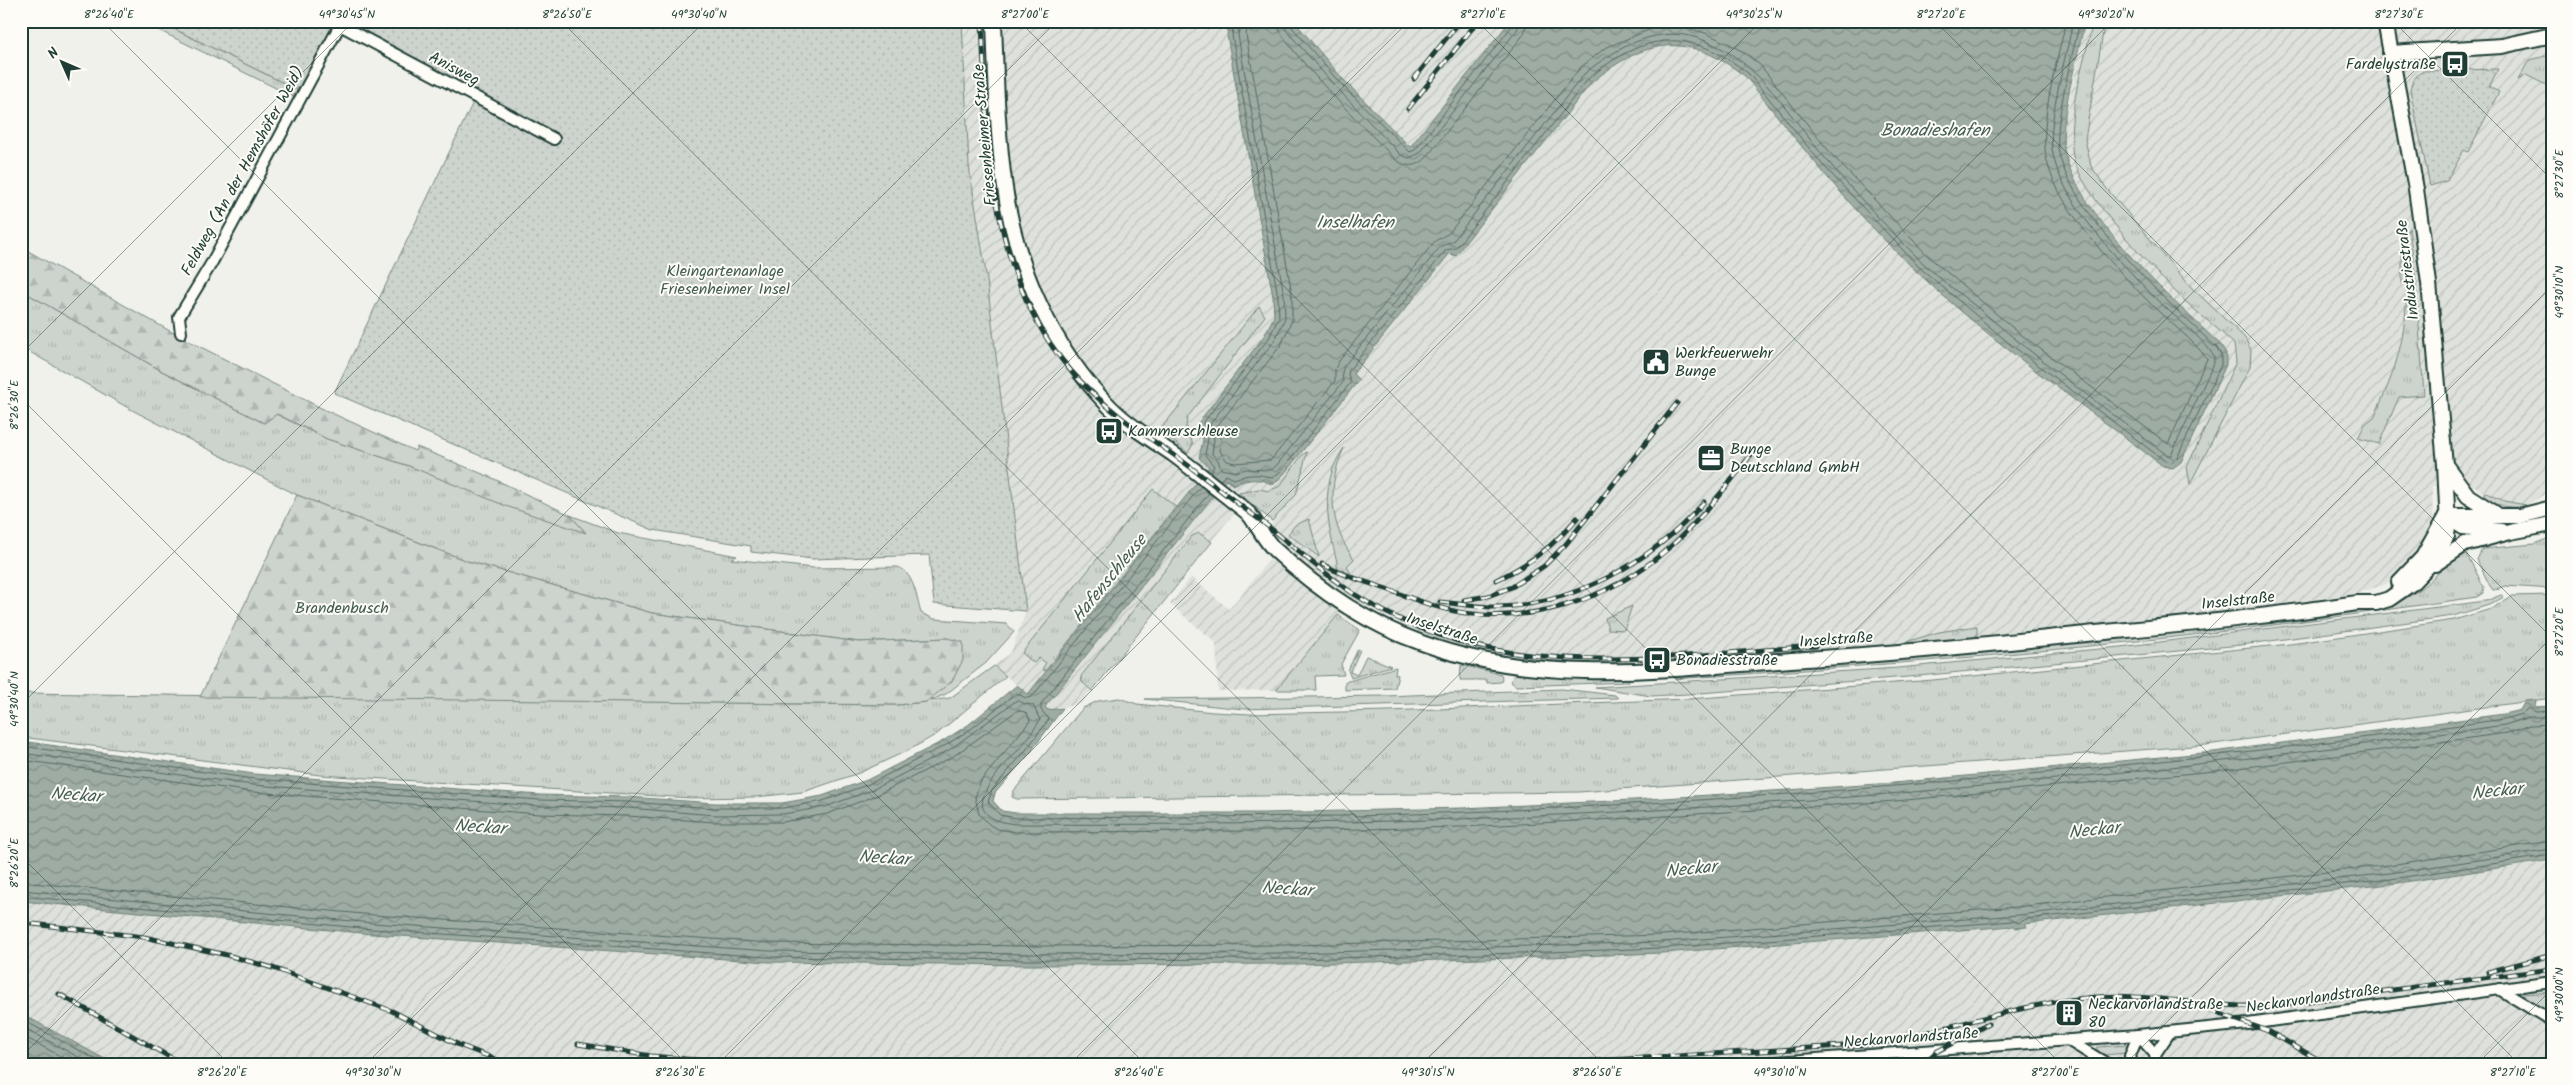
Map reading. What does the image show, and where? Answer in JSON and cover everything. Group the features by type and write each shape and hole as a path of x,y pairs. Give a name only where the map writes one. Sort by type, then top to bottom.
{"street":[{"name":"Friesenheimer Straße","path":"994,21 1005,190 1027,272 1058,338 1096,392 1134,429 1175,456"},
{"name":"Industriestraße","path":"2385,21 2416,190 2429,283 2445,465 2446,516"},
{"name":"Anisweg","path":"340,25 554,139"},
{"name":"Feldweg (An der Hemshöfer Weid)","path":"180,333 179,317 210,264 340,25"},
{"path":"2390,53 2502,46 2552,35"},
{"name":"Inselstraße","path":"1175,456 1249,515 1275,550 1335,598 1369,618 1423,644 1508,666 1540,670 1634,670 1891,654 2242,619 2357,602 2376,603 2389,599 2412,583 2430,567 2447,536 2446,516"},
{"path":"2445,465 2468,496 2499,515"},
{"path":"2446,516 2520,516 2552,508"},
{"name":"Inselstraße","path":"2357,602 2394,586 2410,573 2423,557 2446,516"},
{"path":"2446,516 2463,527 2510,532"},
{"path":"2430,567 2465,544 2510,532 2552,524"},
{"name":"Neckarvorlandstraße","path":"1748,1064 2071,1042 2170,1032 2248,1024 2552,982"},
{"path":"2498,989 2552,1022"},
{"path":"2138,1035 2156,1059 2170,1032"},
{"path":"2132,1064 2130,1056 2138,1035"},
{"path":"2071,1042 2107,1064"}],"shaded area":[{"path":"962,21 1229,21 1227,35 1273,297 1274,316 1264,336 1198,423 1203,440 1199,458 1209,466 1028,694 994,666 1011,652 1026,611 987,280 969,166"},
{"path":"1294,21 1510,21 1410,148 1342,78"},
{"path":"2085,21 2552,21 2552,491 2525,506 2489,497 2475,486 2432,486 2433,524 2415,560 2403,573 2386,584 2359,593 2222,612 2001,635 1861,648 1597,664 1562,663 1466,648 1420,633 1352,599 1276,690 1218,691 1216,643 1170,604 1191,577 1229,609 1269,560 1273,536 1272,522 1246,502 1227,522 1081,704 1048,710 1045,708 1226,480 1233,485 1246,480 1263,479 1359,380 1352,374 1450,252 1455,256 1592,82 1614,64 1657,46 1677,45 1701,51 1731,66 1746,77 1818,167 1916,271 2007,348 2163,466 2226,353 2221,345 2142,268 2094,212 2071,174 2063,148 2064,127"},
{"path":"2552,860 2552,1064 114,1064 21,1013 21,901 372,934 768,962 1031,965 1294,964 1663,953 2026,926 2025,924 2391,884"}],"green space":[{"path":"140,21 158,21 300,91 296,98"},
{"path":"158,21 338,21 300,91"},
{"name":"Kleingartenanlage Friesenheimer Insel","path":"339,21 962,21 969,166 987,280 1026,611 934,604 929,555 813,559 751,552 751,546 653,530 334,393 477,94"},
{"path":"2093,21 2105,21 2085,139 2091,166 2107,189 2191,287 2245,338 2251,350 2250,367 2190,484 2187,467 2236,362 2234,344 2189,305 2138,252 2103,210 2078,171 2073,156 2072,122 2077,88"},
{"path":"2545,56 2552,57 2552,88 2526,75 2518,80 2529,60"},
{"path":"2498,69 2489,87 2499,92 2468,152 2464,150 2447,181 2430,186 2410,90 2413,81 2423,71"},
{"path":"2409,228 2415,271 2424,395 2399,397 2379,444 2358,438 2365,424 2374,417 2389,383 2399,352 2405,321 2407,284 2402,283 2402,242"},
{"path":"21,247 177,335 325,410 415,451 417,447 490,477 570,515 586,533 506,506 409,466 327,439 277,414 264,423 162,371 21,290"},
{"path":"21,290 162,371 264,423 276,414 327,439 409,466 585,532 570,515 618,533 737,556 731,559 813,568 898,567 908,575 911,581 921,613 934,619 1007,624 1014,632 986,663 946,694 930,701 950,698 994,666 1006,676 937,734 911,749 859,773 803,792 755,797 691,798 320,775 21,737 21,693 897,705 926,702 947,638 859,642 652,613 467,561 297,495 132,410 21,347"},
{"path":"1259,306 1265,316 1187,418 1186,427 1193,444 1188,453 1160,430"},
{"path":"1344,448 1335,476 1333,505 1340,533 1354,559 1347,566 1351,574 1337,568 1330,533 1327,503 1331,475 1336,461"},
{"path":"1307,452 1296,495 1272,521 1239,493 1259,489 1269,491 1280,486 1302,455"},
{"path":"1153,489 1176,507 1045,671 1042,669 1046,663 1039,658 1034,663 1022,653"},
{"path":"2485,492 2504,501 2526,505 2509,507 2498,504 2482,497"},
{"name":"Brandenbusch","path":"297,495 467,561 652,613 859,642 947,638 963,642 963,660 952,681 926,702 897,705 200,697"},
{"path":"1309,519 1319,557 1288,534 1295,525"},
{"path":"1199,533 1212,542 1092,691 1082,682 1081,676 1192,536"},
{"path":"2552,537 2552,589 2505,586 2493,590 2477,560 2482,549 2534,544"},
{"path":"2465,551 2484,587 2483,593 2477,597 2254,628 2063,649 1674,679 1674,675 1933,655 2106,639 2378,607 2397,602 2419,590"},
{"path":"2501,595 2504,597 2489,605 2453,616 2241,645 1908,677 1688,694 1651,696 1595,687 1898,668 2120,647 2486,601"},
{"path":"2552,595 2552,698 2206,745 1579,792 1017,799 1012,797 1013,792 1083,708 1098,701 1119,698 1137,704 1250,714 1388,711 1688,699 1933,680 2290,644 2454,620 2491,609 2512,596"},
{"path":"1632,606 1624,630 1608,629 1605,618"},
{"path":"1338,615 1360,630 1341,664 1344,675 1315,676 1316,690 1276,690"},
{"path":"1977,626 1977,634 1974,639 1905,646 1902,643 1939,632"},
{"path":"1358,649 1360,650 1350,672 1357,675 1366,656 1391,666 1351,678 1348,670"},
{"path":"1461,665 1501,674 1501,682 1487,683 1487,680 1460,680"},
{"path":"1396,667 1395,674 1398,675 1395,688 1345,690 1345,682"},
{"path":"1517,674 1563,678 1629,678 1629,682 1516,686 1511,682 1513,676"},
{"path":"1562,689 1615,695 1618,698 1244,709 1145,699 1386,696"},
{"path":"2552,992 2552,1015 2523,997 2523,994"},
{"path":"2128,1045 2126,1053 2105,1055 2097,1051 2097,1047"}],"water":[{"path":"1229,21 1294,21 1342,78 1410,147 1510,21 2085,21 2064,121 2064,148 2072,173 2086,200 2129,254 2178,305 2221,345 2226,353 2226,365 2181,462 2173,468 2163,466 2005,347 1916,271 1848,201 1746,77 1725,62 1705,52 1687,47 1668,46 1650,49 1612,67 1592,82 1455,256 1450,253 1353,374 1359,380 1284,474 1273,485 1253,480 1233,485 1226,480 1045,707 1048,710 1063,708 1030,753 995,793 993,801 1002,811 1016,813 1264,813 1462,808 1633,800 1894,783 2213,752 2504,714 2520,710 2525,701 2536,700 2535,707 2552,706 2552,860 2391,884 2025,924 2027,927 2016,928 2014,926 1663,953 1294,964 1031,965 768,962 372,934 21,901 21,741 254,774 540,795 628,797 715,803 782,803 822,796 867,780 943,741 968,725 1017,685 1028,694 1209,467 1199,458 1203,440 1198,423 1264,336 1274,316 1273,297 1227,35"},
{"path":"22,1014 114,1064 21,1064"}],"railway":[{"path":"982,21 986,113 997,205 1008,250 1023,292 1044,333 1071,371 1107,406 1256,517 1338,583 1384,612 1421,628 1477,646 1536,656 1616,659 1656,658 1816,646"},
{"path":"1414,79 1460,21"},
{"path":"1408,109 1478,21"},
{"path":"1464,600 1488,596 1512,587 1544,566 1566,544 1677,403"},
{"path":"1322,564 1420,601 1462,613 1507,615 1529,613 1563,606 1622,582 1671,546 1693,525 1753,452"},
{"path":"1440,602 1490,607 1520,605 1550,599 1579,590 1635,562 1660,544 1704,502"},
{"path":"1496,580 1540,554 1577,518"},
{"path":"33,924 144,937 227,955 273,968 392,1011 459,1045 508,1064"},
{"path":"2488,972 2552,955"},
{"path":"1544,1064 1877,1044 2014,1010 2042,1004 2096,997 2139,997 2226,1005 2270,1006 2552,969"},
{"path":"59,994 182,1064"},
{"path":"2209,1010 2268,1031 2326,1064"},
{"path":"1923,1064 1936,1052 1988,1024"},
{"path":"578,1044 651,1056 697,1060 800,1064"}],"place":[{"name":"Fardelystraße","path":"2455,64"},
{"name":"Werkfeuerwehr Bunge","path":"1656,362"},
{"name":"Kammerschleuse","path":"1109,431"},
{"name":"Bunge Deutschland GmbH","path":"1711,458"},
{"name":"Bonadiesstraße","path":"1657,660"},
{"name":"Neckarvorlandstraße 80","path":"2069,1013"}],"water label":[{"name":"Bonadieshafen","path":"1935,131"},
{"name":"Inselhafen","path":"1355,223"},
{"name":"Hafenschleuse","path":"1110,579"},
{"name":"Neckar","path":"2497,792"},
{"name":"Neckar","path":"76,796"},
{"name":"Neckar","path":"480,828"},
{"name":"Neckar","path":"2094,831"},
{"name":"Neckar","path":"884,859"},
{"name":"Neckar","path":"1691,870"},
{"name":"Neckar","path":"1287,890"}]}
